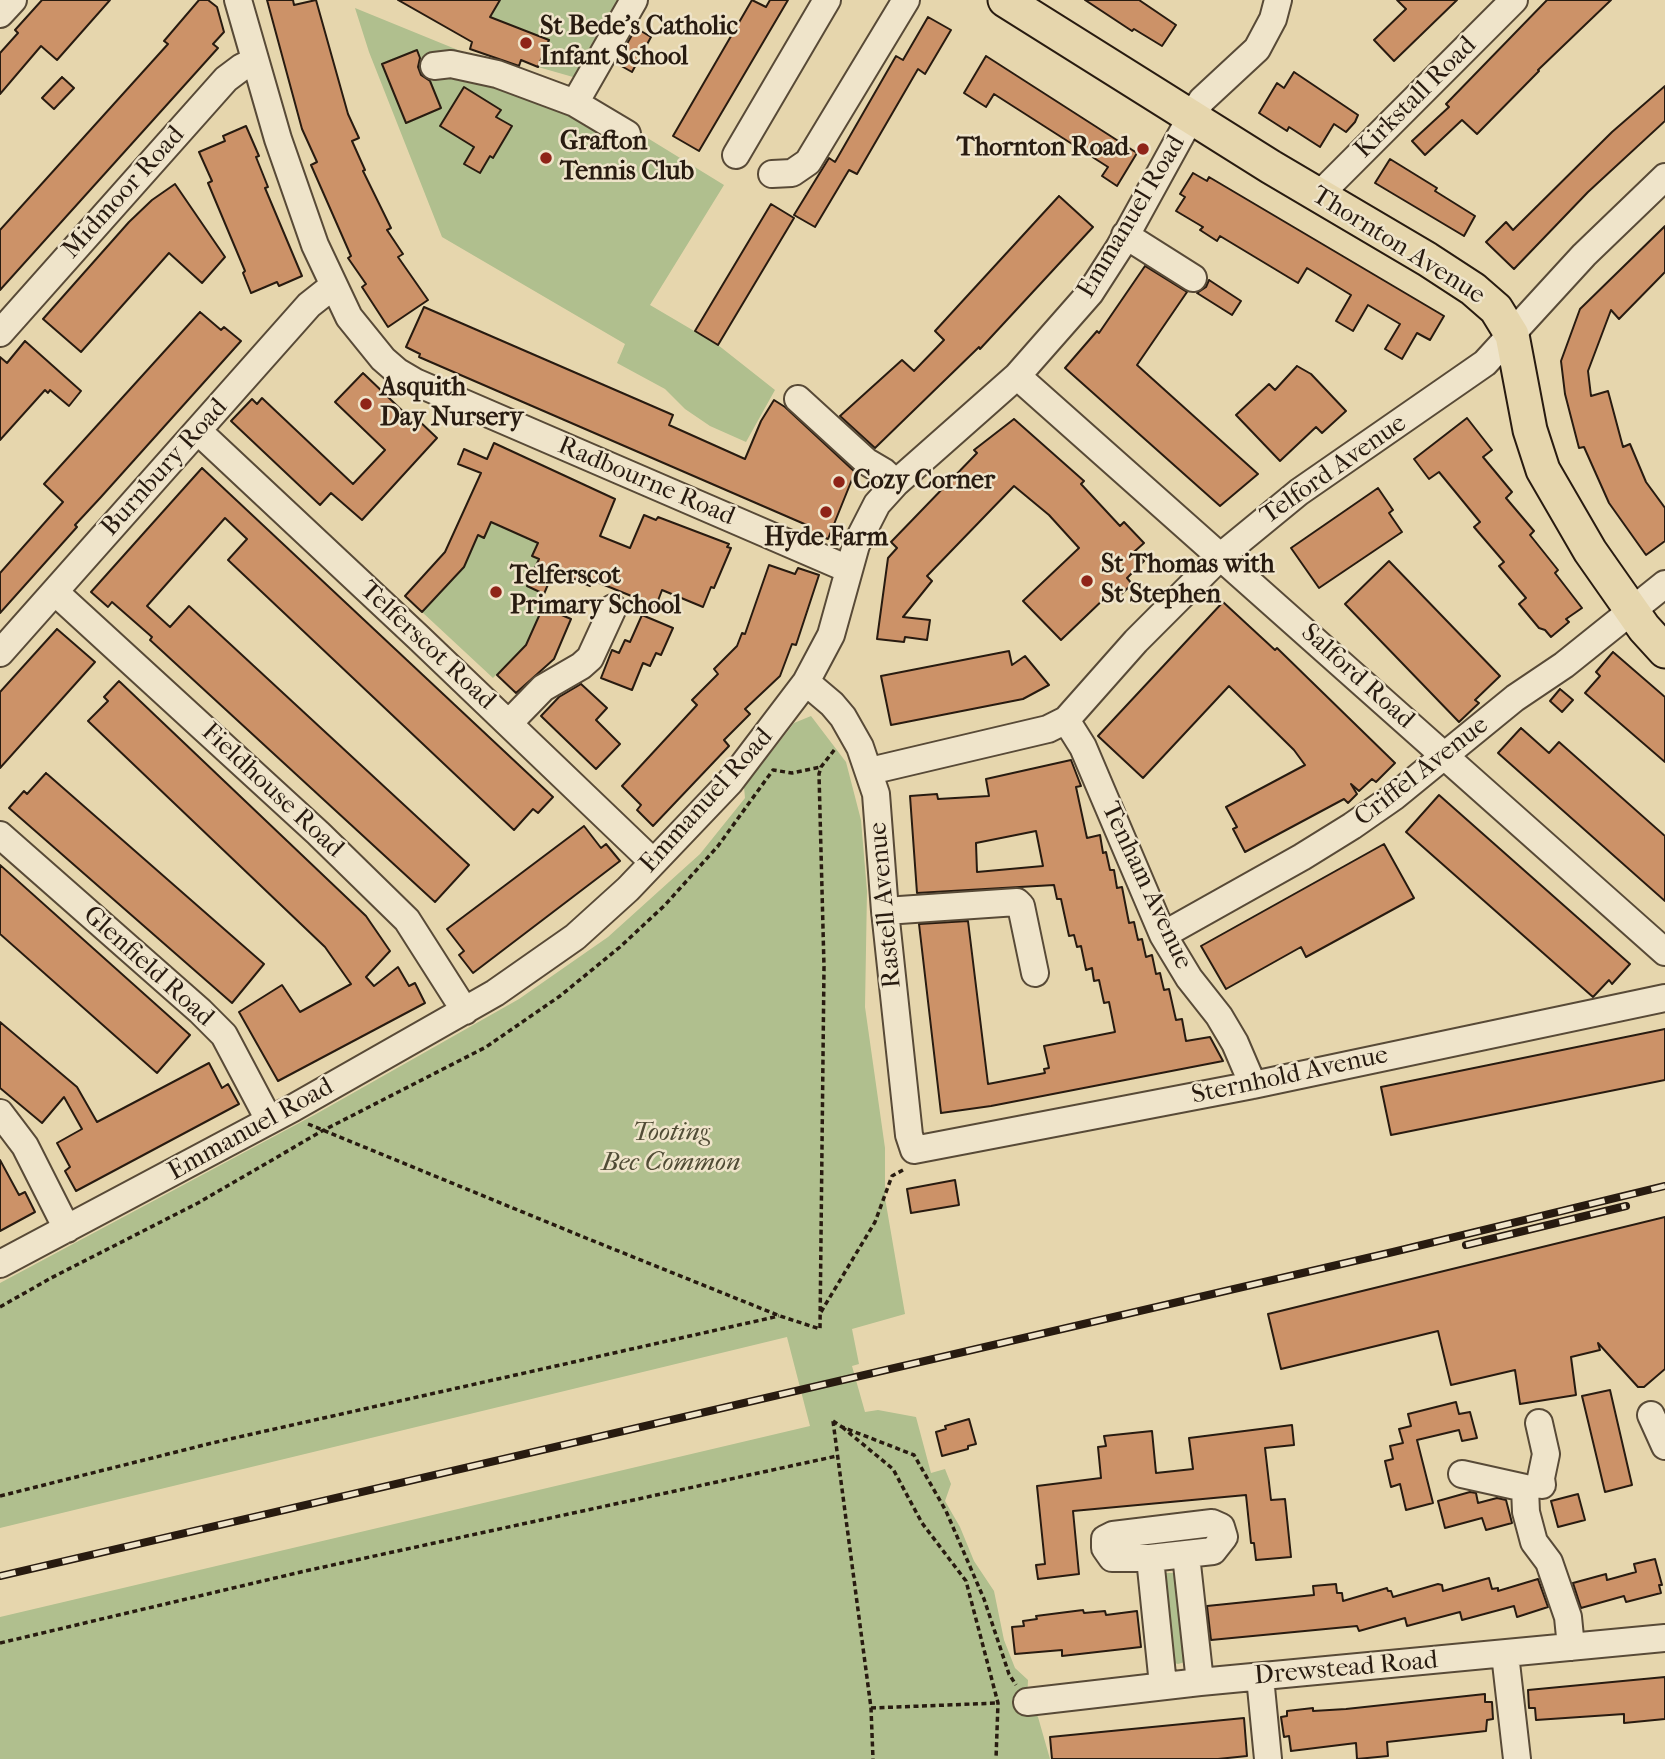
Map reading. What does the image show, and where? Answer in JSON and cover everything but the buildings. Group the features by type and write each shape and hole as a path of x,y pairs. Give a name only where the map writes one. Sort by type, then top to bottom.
{"main road":[{"name":"Thornton Avenue","path":"1006,0 1191,117 1473,289 1496,309 1512,335 1530,430 1543,470 1590,551 1632,612 1665,651"}],"street":[{"path":"0,14 13,0"},
{"name":"Radbourne Road","path":"238,0 291,177 333,286 349,317 371,346 398,372 415,382 848,569"},
{"path":"575,103 634,0"},
{"path":"736,155 827,0"},
{"path":"772,174 792,173 808,162 906,0"},
{"name":"Emmanuel Road","path":"0,1264 465,1011 522,975 601,915 730,782 806,682 831,635 848,569 868,517 896,483 1017,376 1090,293 1191,117 1202,100 1256,50 1273,19 1278,0"},
{"name":"Kirkstall Road","path":"1321,197 1326,188 1514,0"},
{"name":"Midmoor Road","path":"0,333 226,79 255,61"},
{"path":"434,65 460,66 497,74 575,103 627,134"},
{"name":"Telford Avenue","path":"870,771 1037,731 1066,720 1136,641 1220,556 1299,492 1485,363 1584,255 1665,177"},
{"path":"1125,235 1193,278"},
{"name":"Burnbury Road","path":"0,653 309,304 333,286"},
{"name":"Salford Road","path":"1017,376 1665,952"},
{"path":"798,399 867,462 884,471 896,483"},
{"name":"Telferscot Road","path":"198,431 653,862"},
{"name":"Criffel Avenue","path":"1163,935 1302,858 1395,796 1515,698 1564,665 1665,584"},
{"name":"Fieldhouse Road","path":"55,592 318,833 407,920 465,1011"},
{"path":"509,723 543,688 590,658 613,608"},
{"name":"Rastell Avenue","path":"806,682 843,717 860,747 876,794 885,911 909,1135 914,1150"},
{"name":"Tenham Avenue","path":"1066,720 1083,747 1163,935 1189,978 1219,1016 1244,1061 1253,1085"},
{"name":"Glenfield Road","path":"0,835 224,1035 269,1120"},
{"path":"885,911 1017,902 1021,906 1035,973"},
{"name":"Sternhold Avenue","path":"914,1150 1253,1085 1665,998"},
{"path":"0,1113 25,1146 67,1229"},
{"path":"1651,1415 1665,1446"},
{"path":"1539,1423 1546,1454 1541,1478 1543,1485 1527,1512 1534,1542 1549,1562 1568,1617 1571,1647"},
{"path":"1462,1474 1543,1485"},
{"path":"1212,1523 1221,1527 1224,1537 1213,1551 1186,1555 1112,1558 1105,1548 1105,1539 1113,1535 1212,1523"},
{"path":"1186,1555 1200,1682"},
{"path":"1150,1558 1163,1685"},
{"name":"Drewstead Road","path":"1027,1702 1163,1685 1665,1638"},
{"path":"1505,1654 1517,1759"},
{"path":"1260,1677 1268,1759"}],"path":[{"path":"304,1119 322,1132 820,1329 824,967 819,774 828,756 839,745"},
{"path":"820,1313 876,1222 892,1175 904,1170 914,1150"},
{"path":"0,1496 212,1443 780,1315"},
{"path":"873,1759 871,1708 833,1421 892,1469 922,1523 966,1581 998,1703 996,1759"},
{"path":"842,1427 914,1455 946,1511 984,1599 1009,1674 1027,1702"},
{"path":"0,1643 305,1571 838,1456"},
{"path":"871,1708 1027,1702"}],"green space":[{"path":"500,0 634,0 587,81 538,67 549,40 490,17"},
{"name":"Grafton Tennis Club","path":"355,8 529,79 571,91 724,185 650,305 718,345 775,390 746,442 710,426 685,409 665,389 617,363 625,344 442,237 369,52"},
{"path":"491,522 538,543 532,555 539,559 544,594 543,607 521,655 516,655 493,678 422,612 466,563 478,535 484,538"},
{"name":"Tooting Bec Common","path":"811,716 846,762 861,820 867,891 865,1007 885,1148 885,1198 905,1314 852,1329 859,1364 852,1366 865,1412 878,1410 916,1417 931,1473 945,1469 951,1484 945,1501 960,1527 974,1561 994,1591 1004,1640 1015,1668 1028,1680 1027,1702 1038,1717 1050,1759 0,1759 0,1617 810,1426 787,1337 0,1528 0,1283 316,1114 519,999 608,937 700,854 745,798 744,787 794,723"},
{"path":"1166,1573 1174,1573 1186,1657 1185,1662 1178,1664 1170,1662 1159,1578"}],"railway":[{"path":"0,1576 1393,1252 1665,1186"},
{"path":"1466,1245 1626,1206"}],"place":[{"name":"St Bede's Catholic Infant School","path":"526,43"},
{"name":"Thornton Road","path":"1143,149"},
{"name":"Grafton Tennis Club","path":"546,158"},
{"name":"Asquith Day Nursery","path":"366,404"},
{"name":"Cozy Corner","path":"839,482"},
{"name":"Hyde Farm","path":"826,512"},
{"name":"St Thomas with St Stephen","path":"1087,581"},
{"name":"Telferscot Primary School","path":"496,592"}]}
